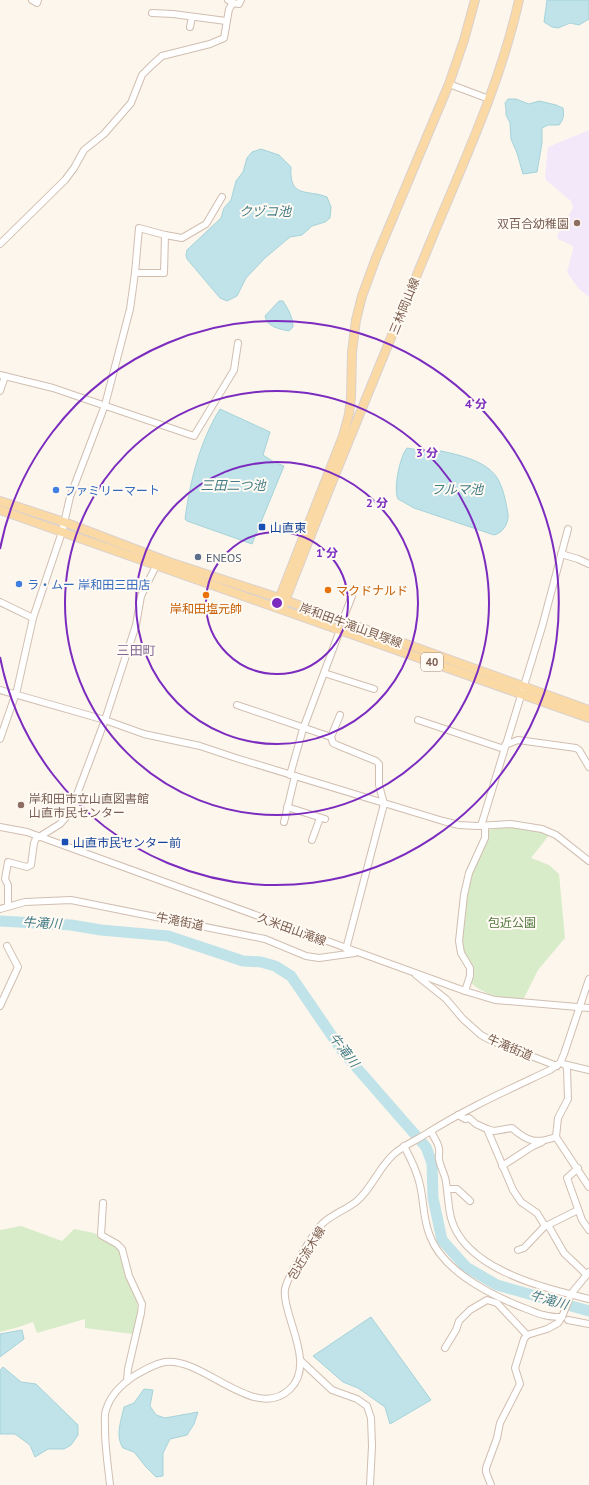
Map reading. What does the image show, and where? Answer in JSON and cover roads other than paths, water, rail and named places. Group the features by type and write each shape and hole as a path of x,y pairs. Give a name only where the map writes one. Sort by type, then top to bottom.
{"main road":[{"path":"280,604 343,436 349,414 351,398 352,352 356,320 362,296 376,258 449,84 464,40 475,0"},
{"name":"三林岡山線","path":"280,604 321,510 477,132 500,68 519,0"},
{"name":"岸和田牛滝山貝塚線","path":"0,501 64,522 280,604 340,630 589,710"},
{"name":"岸和田牛滝山貝塚線","path":"0,510 157,564 280,604 342,622 523,690 589,718"}],"street":[{"path":"32,0 37,3 38,0"},
{"path":"0,244 64,180 74,168 84,150 104,134 131,103 142,75 152,64 162,56 210,44 224,38 228,9 231,2 238,4 241,0"},
{"path":"162,13 163,6"},
{"path":"152,13 192,16 226,21"},
{"path":"190,27 192,16"},
{"path":"449,84 489,99"},
{"path":"0,739 15,694 33,618 62,532 70,497 105,405 130,309 139,228 182,238 206,224 222,197"},
{"path":"135,273 164,273 165,235"},
{"path":"0,391 2,376 53,388 194,436 234,370 238,343"},
{"path":"465,991 470,976 470,968 461,953 459,941 464,895 469,873 485,838 483,826 505,747 542,627 568,530"},
{"path":"562,554 589,564"},
{"path":"8,906 8,885 3,883 8,862 27,867 31,865 34,843 38,836 60,824 67,816 76,797 106,720 136,625 141,596 157,564"},
{"path":"342,622 352,596"},
{"path":"1,604 33,618"},
{"path":"284,822 303,729 340,630"},
{"path":"324,673 374,689"},
{"path":"0,690 106,720 144,734 188,742 384,804 460,825 483,826 511,824 542,829 556,835 589,862"},
{"path":"237,706 331,737"},
{"path":"340,715 331,740 337,745 376,761 379,764 379,785 384,804 346,949"},
{"path":"418,720 505,747 518,740 576,748 579,750 589,767"},
{"path":"288,806 322,818 312,840"},
{"name":"久米田山滝線","path":"0,827 18,830 38,836 465,991 495,1000 589,1008"},
{"name":"牛滝街道","path":"0,909 25,902 71,900 265,939 306,956 318,958 357,952"},
{"path":"0,1006 18,967 7,946"},
{"name":"牛滝街道","path":"414,973 446,999 463,1019 481,1035 492,1041 561,1065 589,1070"},
{"path":"589,979 561,1065 567,1069 568,1099 558,1118 556,1137 589,1186"},
{"name":"包近流木線","path":"110,1485 105,1447 105,1412 110,1399 127,1381 149,1367 165,1362 179,1362 260,1399 270,1399 290,1390 299,1376 301,1361 286,1302 285,1290 313,1235 323,1223 360,1198 386,1163 404,1146 458,1115 561,1065"},
{"path":"458,1115 465,1119 469,1118 487,1130 494,1131 512,1128 520,1135 531,1140 542,1142"},
{"path":"487,1130 513,1190 521,1202 537,1213 547,1225 564,1253 588,1273 570,1296 565,1316 558,1323 547,1330 527,1335 524,1339 515,1368 520,1384 519,1388 500,1423 497,1438 486,1468 491,1485"},
{"path":"429,1132 439,1147 439,1159 444,1173 451,1219 456,1231 465,1243 479,1256 494,1266 534,1285 570,1296 589,1299"},
{"path":"502,1166 533,1146 556,1137"},
{"path":"404,1146 417,1174 421,1187 425,1223 430,1238 438,1252 448,1263 475,1283 513,1303 544,1315 565,1316 589,1324"},
{"path":"578,1168 567,1178 582,1220 589,1230"},
{"path":"447,1189 457,1189 470,1201"},
{"path":"103,1203 101,1235 117,1244 122,1249 129,1276 142,1304 142,1314 128,1369 127,1381"},
{"path":"518,1250 524,1248 547,1225 578,1210"},
{"path":"445,1348 456,1330 459,1321 470,1310 487,1300 497,1303 527,1335"},
{"path":"301,1361 332,1390 357,1399 367,1406 371,1418 370,1485"}],"water":[{"path":"547,0 589,0 589,19 579,25 570,23 558,28 552,27 544,22"},
{"path":"508,99 516,99 529,104 539,101 563,108 564,113 562,121 559,125 548,125 542,128 542,143 537,172 523,174 511,139 510,123 506,115 505,103"},
{"name":"クヅコ池","path":"261,149 279,155 291,167 291,177 296,188 301,191 327,197 331,207 330,218 325,222 312,226 302,235 290,237 265,258 246,278 237,296 227,301 220,298 187,259 187,250 221,218 224,208 231,200 236,181 243,172 247,158 252,152"},
{"path":"279,301 283,301 291,316 293,327 289,331 274,327 266,320 265,316"},
{"name":"三田二つ池","path":"220,409 270,432 263,455 284,466 252,544 185,519 193,476 201,448"},
{"name":"フルマ池","path":"407,448 456,454 478,462 491,470 501,484 508,514 503,530 494,535 414,508 398,499 396,488 398,473 404,452"},
{"path":"371,1317 431,1400 390,1424 385,1407 358,1388 343,1382 313,1356"},
{"path":"22,1330 24,1339 0,1357 0,1334"},
{"path":"3,1367 21,1382 36,1384 78,1425 78,1435 71,1445 64,1449 48,1449 35,1457 30,1445 15,1434 0,1434 0,1370"},
{"path":"144,1389 153,1390 150,1406 156,1415 165,1418 198,1412 194,1424 187,1435 170,1439 163,1453 163,1476 156,1477 134,1452 123,1448 119,1438 119,1428 124,1407 134,1403"}],"waterway":[{"name":"牛滝川","path":"0,921 71,925 101,930 168,936 243,961 261,962 275,966 291,976 343,1052 426,1147 432,1163 433,1198 442,1240 466,1267 497,1285 589,1311"}],"place":[{"name":"双百合幼稚園","path":"577,223"},
{"name":"ファミリーマート","path":"56,490"},
{"name":"山直東","path":"262,527"},
{"name":"ENEOS","path":"198,557"},
{"name":"ラ・ムー 岸和田三田店","path":"19,584"},
{"name":"マクドナルド","path":"328,590"},
{"name":"岸和田塩元帥","path":"206,595"},
{"name":"岸和田市立山直図書館 山直市民センター","path":"21,805"},
{"name":"山直市民センター前","path":"65,842"}],"district":[{"name":"三田町","path":"136,650"}],"park label":[{"name":"包近公園","path":"512,922"}]}
